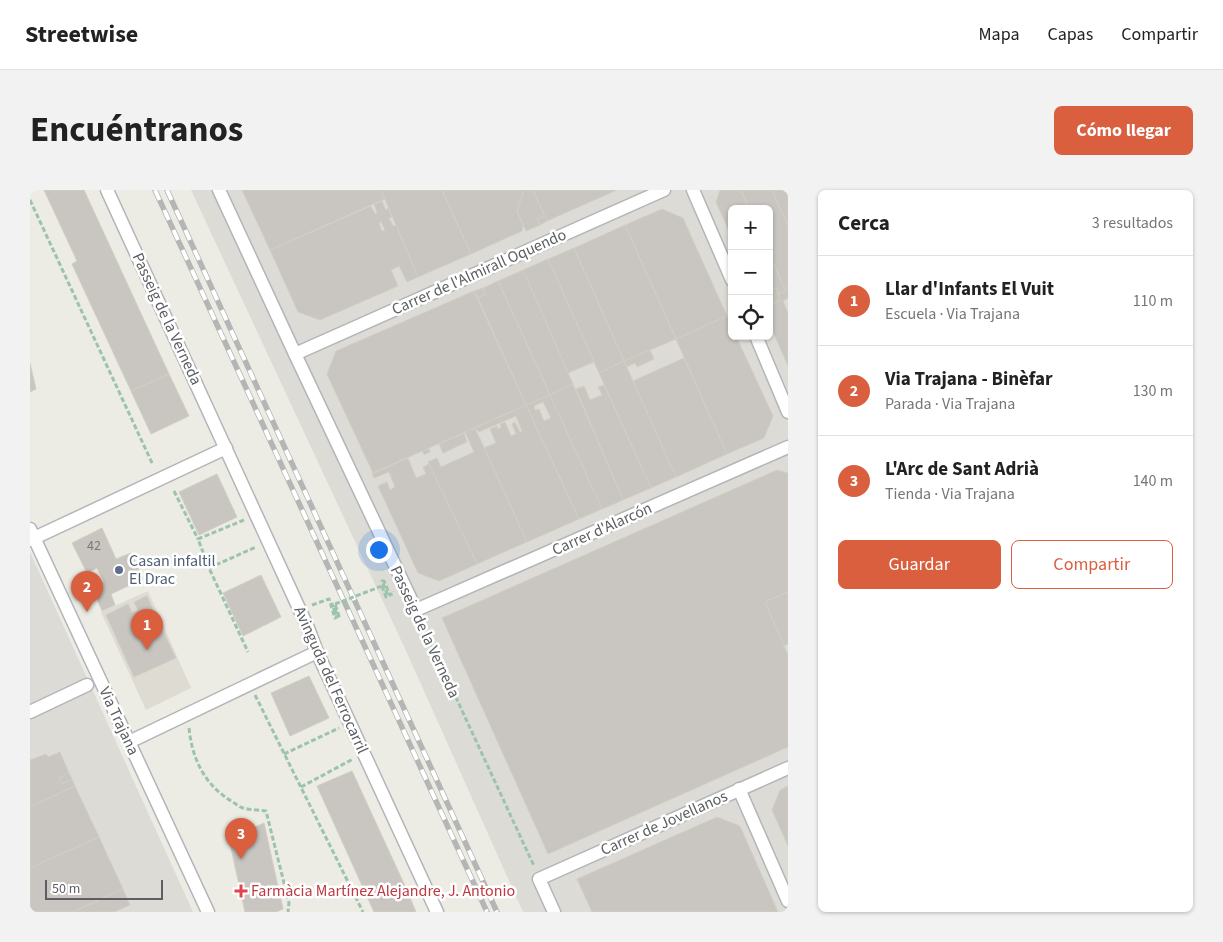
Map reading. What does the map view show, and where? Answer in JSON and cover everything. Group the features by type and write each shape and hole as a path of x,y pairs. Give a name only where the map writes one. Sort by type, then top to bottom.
{"street":[{"name":"Passeig de la Verneda","path":"107,190 226,448"},
{"name":"Passeig de la Verneda","path":"219,190 416,610"},
{"name":"Carrer de l'Almirall Oquendo","path":"295,354 664,190"},
{"path":"693,190 728,271"},
{"path":"758,340 788,412"},
{"name":"Carrer d'Alarcón","path":"416,610 788,447"},
{"name":"Avinguda del Ferrocarril","path":"226,448 308,628 317,652 437,912"},
{"path":"31,536 226,448"},
{"name":"Via Trajana","path":"31,536 208,912"},
{"path":"129,742 317,652"},
{"path":"30,712 87,686"},
{"name":"Carrer de Jovellanos","path":"539,879 788,768"},
{"path":"739,789 788,900"},
{"path":"539,879 554,912"}],"path":[{"path":"30,200 152,465"},
{"path":"174,491 198,539 209,568 248,652"},
{"path":"198,539 255,513"},
{"path":"209,568 258,546"},
{"path":"312,605 329,599 335,618 337,618 332,604 339,616 334,604 382,586 386,597 388,596 382,581 384,580 390,595 393,594 387,580"},
{"name":"Passeig de la Verneda","path":"416,610 539,879"},
{"path":"253,692 363,912"},
{"path":"188,721 190,742 198,763 208,781 220,794 242,808 266,811 289,903 288,912"},
{"path":"284,754 337,730"},
{"path":"300,787 354,758"}],"shaded area":[{"path":"191,190 788,190 788,912 523,912 407,653"},
{"path":"30,552 193,912 30,912"},
{"path":"148,591 191,688 146,710 101,612"}],"building":[{"path":"44,190 84,190 169,374 131,391 72,264 77,261"},
{"path":"242,190 381,190 385,199 270,250"},
{"path":"381,190 442,190 471,254 418,277"},
{"path":"442,190 524,190 517,211 523,225 522,231 471,254"},
{"path":"524,190 533,190 545,216 537,219 540,225 526,231 517,211"},
{"path":"533,190 617,190 547,221"},
{"path":"720,190 741,190 747,205 728,205 728,229 716,202"},
{"path":"741,190 772,190 788,226 788,290 786,291 773,263 773,205 747,205"},
{"path":"772,190 788,190 788,226"},
{"path":"382,201 386,210 388,208 392,217 389,218 393,226 396,225 418,277 407,282 399,266 391,270 398,286 320,320 298,312 270,250 371,206 375,214 377,213 374,204","holes":["381,222 385,230 382,231 379,223"]},
{"path":"662,209 683,218 727,316 676,339 625,225"},
{"path":"545,216 547,221 540,225 537,219"},
{"path":"625,225 676,339 624,361 574,248"},
{"path":"574,248 624,361 599,373 548,259"},
{"path":"548,259 594,362 568,373 523,270"},
{"path":"773,263 786,291 778,294 776,288 773,289"},
{"path":"523,270 573,384 550,395 498,281"},
{"path":"498,281 550,395 526,405 478,298 485,294 483,288"},
{"path":"483,288 485,294 478,298 474,291"},
{"path":"776,288 781,300 773,304 773,295 773,289"},
{"path":"788,290 788,298 783,301 788,313 788,366 773,332 773,304 781,300 778,294"},
{"path":"474,291 526,405 373,473 327,374 336,351"},
{"path":"727,316 728,340 738,340 773,416 764,438 727,454 676,339"},
{"path":"650,350 654,359 637,367 635,363 627,367 624,361"},
{"path":"684,358 727,454 676,477 633,381"},
{"path":"624,361 676,477 651,488 599,373"},
{"path":"30,363 36,389 30,392"},
{"path":"169,374 189,416 151,434 131,391"},
{"path":"573,384 623,500 602,509 550,395"},
{"path":"604,385 651,488 623,500 576,389 584,386 590,400 602,395 598,387"},
{"path":"550,395 602,509 579,519 526,405","holes":["543,402 551,418 544,421 539,409 535,410 534,406"]},
{"path":"526,405 579,519 527,542 484,448 496,443 490,429 497,426 498,429 501,427 500,424 505,422 511,436 516,434 512,424 515,422 520,432 522,431 516,416 479,432 475,428"},
{"path":"475,428 527,542 477,564 428,462 437,458 441,467 474,452 465,432"},
{"path":"464,433 467,442 443,453 439,444"},
{"path":"429,449 430,452 424,455 422,451"},
{"path":"408,458 416,478 426,474 423,467 429,464 477,564 439,581 418,573 378,486 387,482 390,490 395,487 389,472 374,478 372,474"},
{"path":"777,470 788,473 788,592 765,602 788,655 788,747 548,854 442,618"},
{"path":"217,474 237,517 199,535 179,492"},
{"name":"Casan infaltil El Drac","path":"102,528 116,559 131,553 143,579 111,594 115,605 102,611 92,587 104,582 97,568 87,573 72,543"},
{"path":"261,575 281,617 243,636 223,593"},
{"path":"788,592 788,644 784,646 765,602"},
{"path":"147,596 154,612 148,615 153,627 160,625 176,658 134,677 106,615 128,604 132,613 138,610 134,602"},
{"path":"309,676 329,718 290,736 271,693"},
{"path":"60,752 69,773 59,778 62,784 72,779 75,786 30,807 30,760 46,754 48,757"},
{"path":"352,771 416,912 374,912 317,786"},
{"path":"69,773 72,779 62,784 59,778"},
{"path":"75,786 99,837 30,868 30,807"},
{"path":"788,786 788,846 772,810 780,790"},
{"path":"717,817 740,826 778,912 592,912 577,879"},
{"path":"264,823 283,909 276,912 245,912 229,839"},
{"path":"99,837 123,889 73,912 30,912 30,868"},
{"path":"123,889 130,905 114,912 73,912"}],"railway":[{"path":"155,190 487,912"},
{"path":"167,190 497,912"}],"place":[{"name":"Casan infaltil El Drac","path":"119,570"},
{"name":"Via Trajana - Binèfar","path":"87,612"},
{"name":"Llar d'Infants El Vuit","path":"147,650"},
{"name":"L'Arc de Sant Adrià","path":"241,859"},
{"name":"Farmàcia Martínez Alejandre, J. Antonio","path":"241,891"}]}
